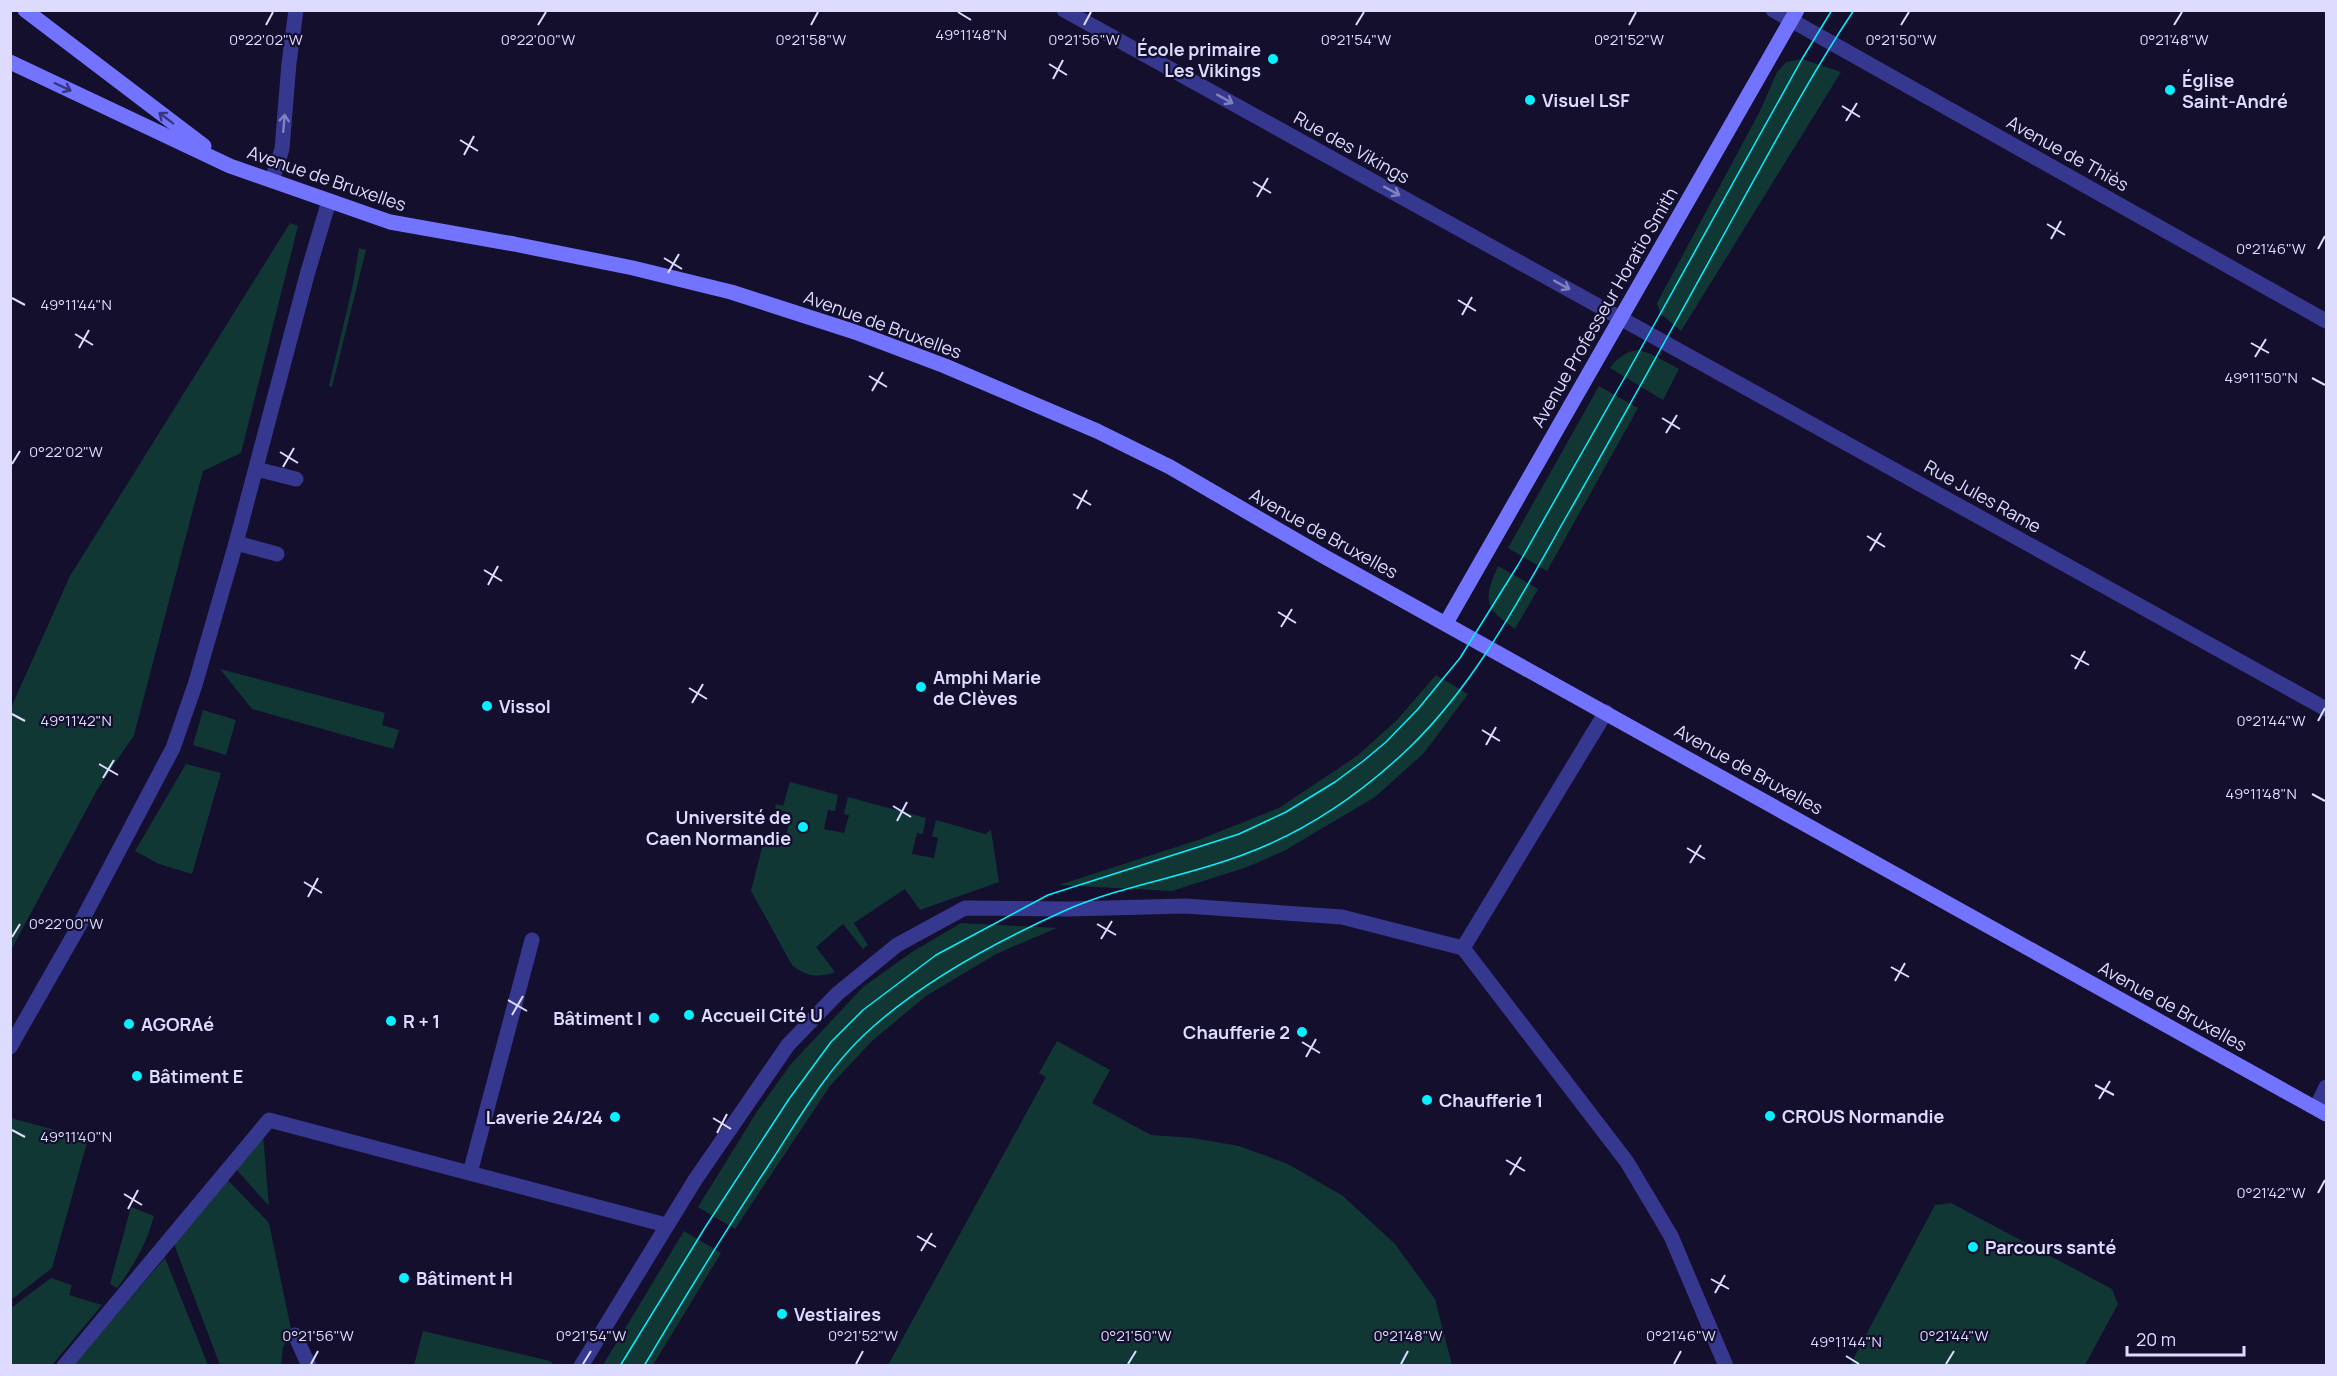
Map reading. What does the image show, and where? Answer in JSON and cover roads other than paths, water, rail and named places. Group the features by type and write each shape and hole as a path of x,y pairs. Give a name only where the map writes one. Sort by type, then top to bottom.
{"street":[{"name":"Avenue de Bruxelles","path":"25,10 230,166"},
{"path":"272,180 282,149 296,10"},
{"name":"Rue des Vikings","path":"1064,10 1621,317"},
{"name":"Avenue de Thiès","path":"1773,10 1794,16 2326,321"},
{"name":"Avenue Professeur Horatio Smith","path":"1446,623 1794,16"},
{"name":"Avenue de Bruxelles","path":"10,62 230,166 390,222 568,255 732,292 855,332 945,366 1098,431 1170,467 1325,556 2321,1111"},
{"path":"10,1047 79,926 173,748 195,685 236,543 307,275 329,201"},
{"name":"Rue Jules Rame","path":"1621,317 2326,709"},
{"path":"256,469 296,479"},
{"path":"236,543 278,554"},
{"path":"1463,948 1606,712"},
{"path":"582,1365 694,1180 788,1045 837,994 897,945 965,908 1069,909 1185,906 1342,917 1463,948 1627,1162 1671,1236 1726,1365"},
{"path":"470,1173 532,940"},
{"path":"2321,1111 2326,1087"},
{"path":"64,1365 268,1120 666,1225"},
{"path":"295,1335 309,1365"}],"tram line":[{"path":"620,1366 706,1226 789,1099 831,1042 863,1010 936,955 1048,895 1239,834 1286,812 1335,782 1362,762 1386,742 1418,709 1460,658 1518,565 1802,59 1832,10"},
{"path":"644,1366 724,1234 815,1093 838,1063 864,1035 886,1016 959,965 1011,936 1064,911 1108,894 1223,862 1290,834 1353,795 1392,764 1434,721 1478,665 1516,605 1795,107 1854,10"}],"place":[{"name":"École primaire Les Vikings","path":"1273,59"},
{"name":"Église Saint-André","path":"2170,90"},
{"name":"Visuel LSF","path":"1530,100"},
{"name":"Amphi Marie de Clèves","path":"921,687"},
{"name":"Vissol","path":"487,706"},
{"name":"Université de Caen Normandie","path":"803,827"},
{"name":"Accueil Cité U","path":"689,1015"},
{"name":"Bâtiment I","path":"654,1018"},
{"name":"R + 1","path":"391,1021"},
{"name":"AGORAé","path":"129,1024"},
{"name":"Chaufferie 2","path":"1302,1032"},
{"name":"Bâtiment E","path":"137,1076"},
{"name":"Chaufferie 1","path":"1427,1100"},
{"name":"CROUS Normandie","path":"1770,1116"},
{"name":"Laverie 24/24","path":"615,1117"},
{"name":"Parcours santé","path":"1973,1247"},
{"name":"Bâtiment H","path":"404,1278"},
{"name":"Vestiaires","path":"782,1314"}]}
